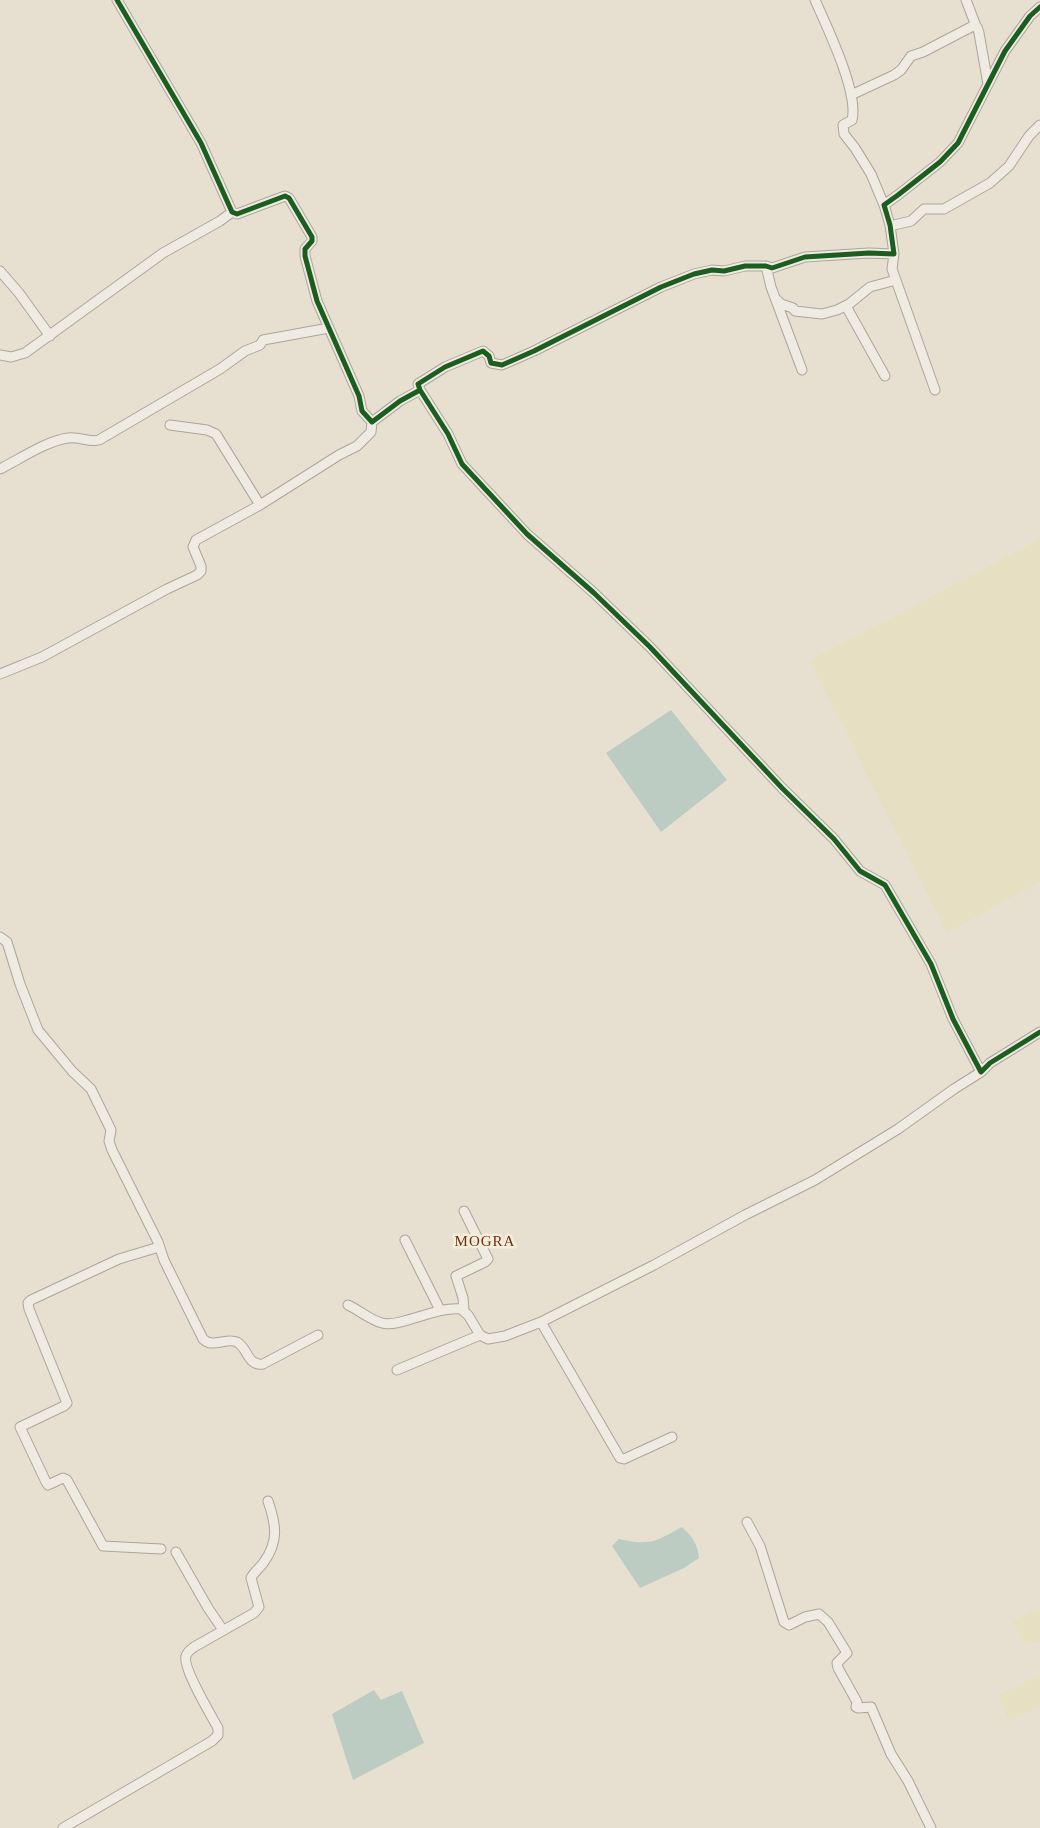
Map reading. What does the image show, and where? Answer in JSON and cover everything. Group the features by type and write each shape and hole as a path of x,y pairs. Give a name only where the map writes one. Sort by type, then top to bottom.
{"street":[{"path":"117,0 200,143 232,212 237,214 285,196 289,198 312,237 312,241 305,249 305,256 317,301 359,396 362,411 372,422"},
{"path":"815,0 851,94 854,114 852,120 843,125 844,134 871,174 888,214 894,254 892,269 935,390"},
{"path":"966,0 980,32 988,84"},
{"path":"884,205 940,162 958,143 1005,51 1030,16 1040,7"},
{"path":"851,94 894,75 901,70 911,56 923,52 970,27 976,26"},
{"path":"890,225 911,221 924,209 944,209 990,183 1009,166 1029,136 1040,125"},
{"path":"0,355 11,357 25,353 163,253 220,221 232,212"},
{"path":"894,254 841,254 805,257 772,268 766,266 745,266 724,271 712,270 694,274 661,288 534,352 502,365 491,363 488,356 482,351 444,367 418,384 448,434 462,464 527,534 594,593 650,647 782,788 834,839 860,871 885,885 931,964 953,1020 981,1072"},
{"path":"766,266 802,370"},
{"path":"0,271 19,293 50,336"},
{"path":"776,299 795,311 822,314 846,306 870,287 896,280"},
{"path":"846,306 885,376"},
{"path":"0,469 59,440 74,437 89,442 99,440 220,369 245,351 260,345 263,340 329,328"},
{"path":"0,674 42,658 166,589 197,575 201,566 193,547 196,540 260,505 339,455 357,446 371,432 372,422 400,401 420,390"},
{"path":"170,425 207,430 216,434 260,505"},
{"path":"0,937 7,942 20,984 38,1030 72,1071 90,1089 104,1116 111,1130 109,1142 112,1150 203,1339 211,1344 235,1342 241,1345 253,1362 263,1364 318,1335"},
{"path":"464,1211 488,1259 456,1276 463,1298 464,1310 480,1335 488,1339 494,1339 541,1322 815,1180 898,1129 981,1072 990,1063 1040,1032"},
{"path":"405,1240 440,1310"},
{"path":"159,1247 119,1259 28,1303 29,1310 67,1403 20,1427 46,1482 48,1484 64,1478 67,1480 103,1546 162,1549"},
{"path":"348,1305 378,1322 388,1324 440,1310 457,1308 464,1310"},
{"path":"541,1322 620,1458 624,1459 672,1437"},
{"path":"397,1370 480,1335"},
{"path":"63,1828 154,1776 212,1741 218,1735 218,1728 196,1687 185,1659 188,1652 254,1613 259,1606 251,1578 266,1560 274,1538 276,1527 268,1501"},
{"path":"747,1522 760,1546 784,1622 789,1625 805,1617 820,1614 828,1622 847,1653 837,1663 841,1675 857,1702 856,1707 871,1708 891,1754 908,1781 931,1828"},
{"path":"176,1552 223,1630"}],"shaded area":[{"path":"1040,539 1040,882 947,933 809,661"},
{"path":"671,710 727,780 661,832 606,753"},
{"path":"682,1527 694,1541 699,1558 684,1568 640,1588 612,1546 619,1539 638,1542 652,1541"},
{"path":"1040,1608 1040,1641 1024,1645 1013,1621"},
{"path":"1040,1675 1040,1707 1009,1721 998,1695"},
{"path":"374,1690 381,1700 402,1691 424,1743 353,1780 332,1714"}],"cycle path":[{"path":"117,0 201,143 232,212 237,214 285,196 289,198 312,237 312,241 305,249 305,256 317,301 359,396 362,411 372,422 400,401 420,390 418,384 445,367 483,351 489,356 491,363 502,365 534,351 661,287 694,274 712,270 724,271 745,266 766,266 772,268 805,257 869,253 894,254 890,225 884,205 940,162 958,143 1005,51 1030,16 1040,7"},
{"path":"420,390 448,434 462,464 527,534 594,593 650,647 782,788 834,839 860,871 885,885 931,964 953,1019 981,1072 990,1063 1040,1032"}],"district":[{"name":"MOGRA","path":"485,1242"}]}
